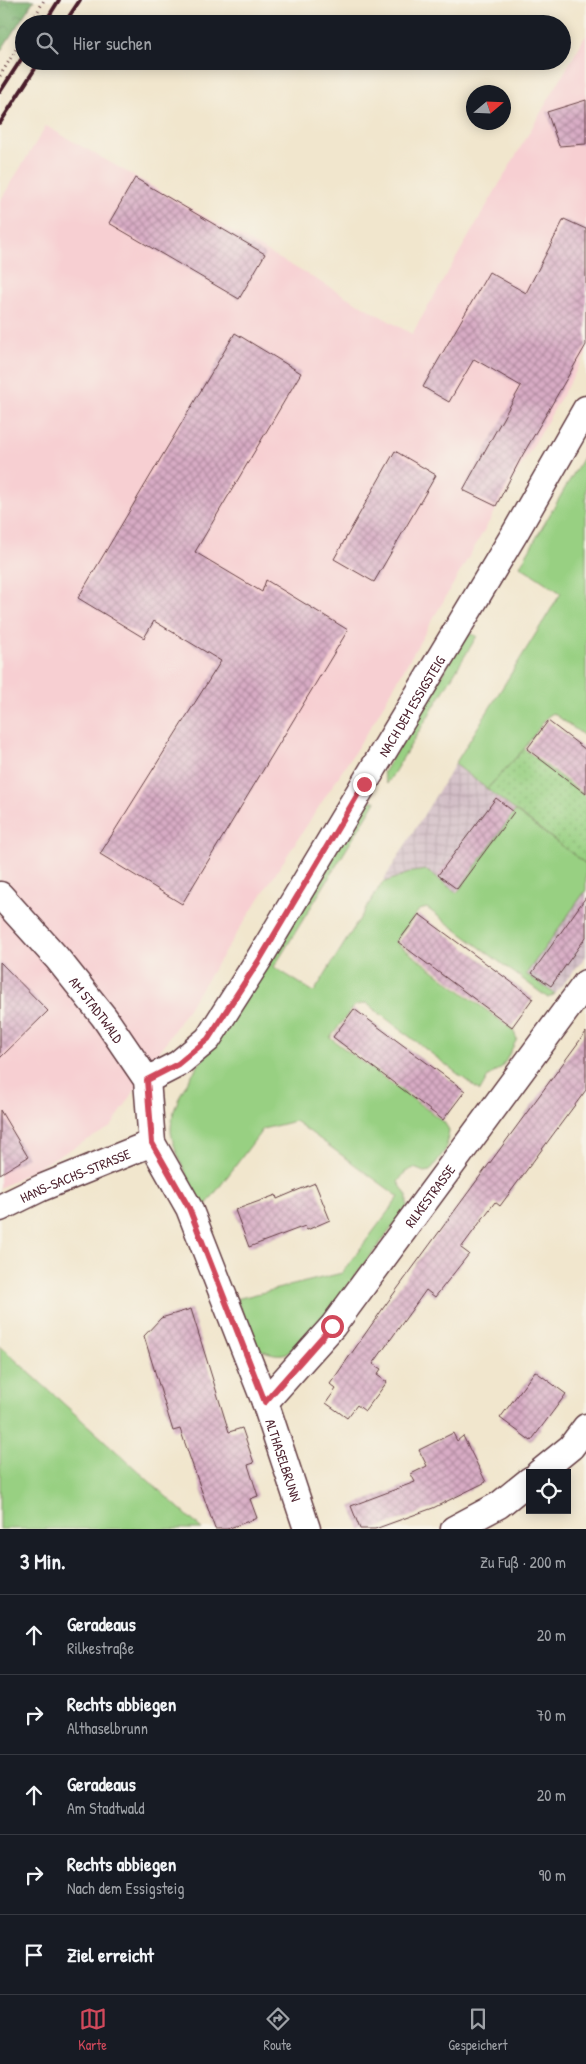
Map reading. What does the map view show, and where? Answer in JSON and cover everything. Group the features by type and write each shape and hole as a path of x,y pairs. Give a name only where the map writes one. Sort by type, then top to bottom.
{"street":[{"name":"NACH DEM ESSIGSTEIG","path":"147,1080 178,1064 208,1039 260,959 515,533 586,409"},
{"name":"AM STADTWALD","path":"0,895 57,958 104,1017 147,1080 152,1143"},
{"name":"RILKESTRASSE","path":"265,1402 332,1326 586,983"},
{"name":"ALTHASELBRUNN","path":"152,1143 189,1208 265,1402 307,1529"},
{"name":"HANS-SACHS-STRASSE","path":"0,1208 41,1188 152,1143"},
{"path":"544,1469 571,1447 586,1427"},
{"path":"454,1529 499,1505 526,1483"}],"path":[{"path":"36,15 44,0"},
{"path":"0,76 15,51"}],"shaded area":[{"path":"586,35 586,354 370,728 111,1127 0,1188 0,201 46,126 412,334 566,70 571,70 571,61"},
{"path":"455,764 515,811 456,893 382,883"},
{"path":"586,890 586,956 555,994 526,974"}],"green space":[{"path":"0,0 34,0 24,15 15,15 15,29 0,52"},
{"path":"586,452 586,737 553,713 547,717 524,749 487,789 455,764 561,593 520,566"},
{"path":"466,635 477,636 387,784 383,773"},
{"path":"524,749 586,796 586,864 487,789"},
{"path":"370,801 376,801 274,967 314,992 382,883 412,872 426,870 457,893 515,811 586,864 586,890 526,974 555,994 548,998 427,908 419,910 395,942 513,1030 517,1039 503,1066 488,1077 480,1091 366,1003 354,1006 330,1038 444,1122 449,1130 446,1149 430,1171 424,1172 414,1168 405,1172 398,1182 407,1196 407,1208 306,1340 284,1354 273,1354 258,1349 236,1299 342,1273 399,1197 295,1121 263,1129 203,1209 174,1146 171,1128 173,1114 178,1100 193,1073 246,997 360,809"},
{"path":"0,1346 202,1529 0,1529"}],"building":[{"path":"586,100 586,144 559,146 547,112"},
{"path":"135,178 265,254 239,299 109,223"},
{"path":"564,219 586,229 586,345 521,458 496,506 463,490 521,386 474,359 449,402 423,387 489,272 526,293"},
{"path":"235,333 301,373 195,552 262,592 266,580 348,630 182,904 100,854 221,661 154,621 144,638 78,598"},
{"path":"395,451 436,475 374,582 334,559"},
{"path":"548,721 586,750 586,794 527,749"},
{"path":"496,798 514,812 457,889 438,875"},
{"path":"586,897 586,937 551,986 532,973"},
{"path":"419,914 533,998 512,1027 398,942"},
{"path":"0,962 48,1011 0,1058"},
{"path":"354,1009 465,1091 443,1120 333,1037"},
{"path":"586,1032 586,1090 500,1206 495,1202 461,1248 469,1254 435,1297 426,1290 373,1364 381,1369 377,1375 387,1382 365,1411 357,1405 347,1418 326,1403 336,1389 330,1384 384,1307"},
{"path":"0,1110 28,1157 0,1174"},
{"path":"315,1183 330,1220 307,1230 305,1226 249,1247 235,1210 276,1195 277,1199"},
{"path":"191,1309 229,1432 242,1428 254,1463 248,1465 258,1496 250,1499 257,1518 227,1529 215,1529 180,1429 173,1431 144,1336 161,1318"},
{"path":"535,1371 566,1394 531,1441 500,1418"},
{"path":"453,1433 457,1441 463,1436 486,1482 433,1508 375,1529 360,1529 351,1506 415,1482 411,1474 427,1466 419,1450"}],"railway":[{"path":"50,15 59,0"},
{"path":"70,15 80,0"},
{"path":"0,92 15,69"},
{"path":"0,123 34,70"}],"route":[{"path":"332,1326 265,1402 189,1208 152,1143 147,1080 178,1064 208,1039 260,959 364,784"}]}
